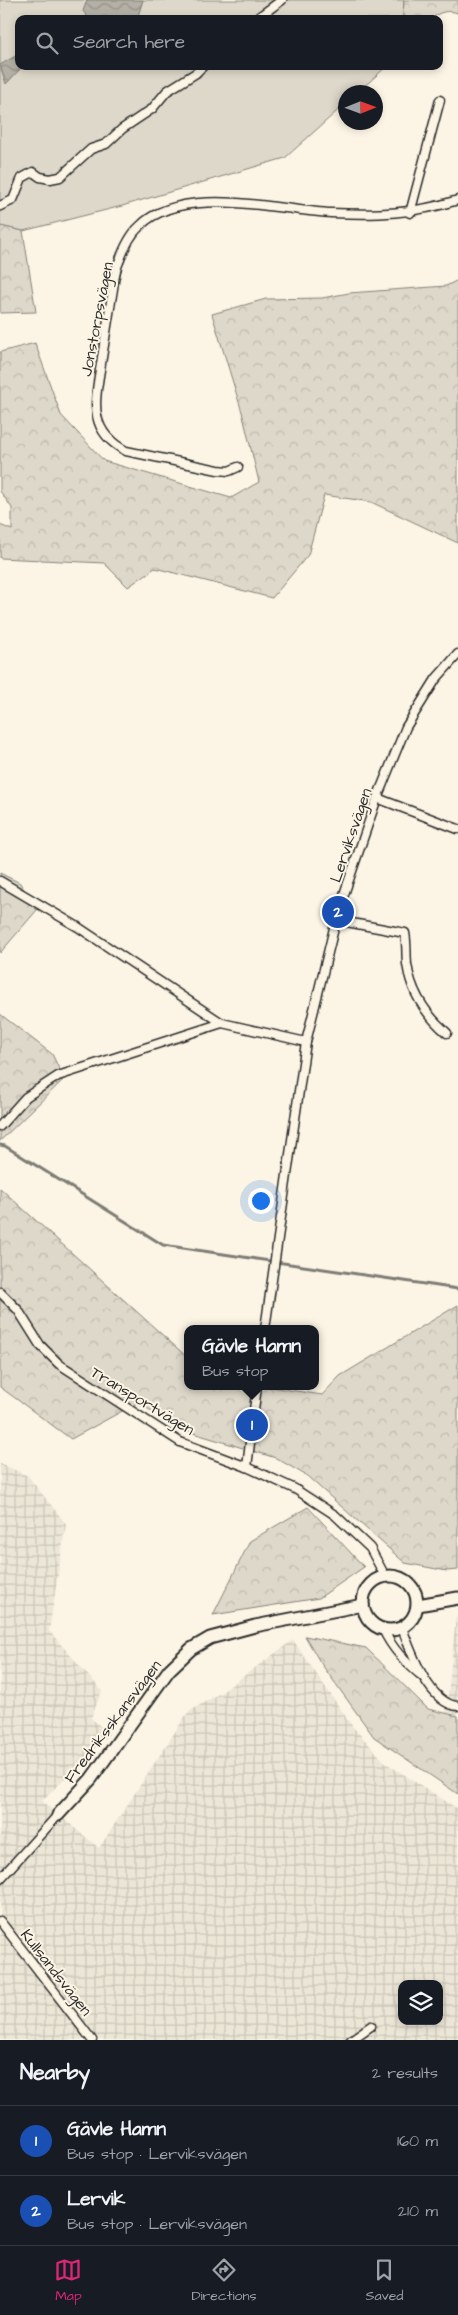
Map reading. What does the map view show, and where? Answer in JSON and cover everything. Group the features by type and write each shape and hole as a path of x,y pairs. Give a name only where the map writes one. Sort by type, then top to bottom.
{"main road":[{"path":"385,1576 401,1578 408,1582 414,1588 418,1605 413,1618 402,1628 383,1630 369,1620 363,1605 366,1590 377,1578 385,1576"},
{"path":"418,1605 458,1598"},
{"name":"Fredriksskansvägen","path":"58,1815 91,1779 169,1670 191,1649 210,1638 255,1626 363,1605"}],"street":[{"path":"261,15 282,0"},
{"path":"0,206 13,200 22,178 33,172 40,177 50,179 60,177 91,149 106,144 152,109 167,91 199,70"},
{"path":"410,213 440,100"},
{"name":"Jonstorpsvägen","path":"238,467 229,471 218,470 126,451 112,444 101,431 96,409 97,387 118,263 139,226 160,212 191,203 216,202 330,213 410,213 458,200"},
{"name":"Lerviksvägen","path":"266,1325 306,1042 336,920 377,798 406,727 436,679 458,654"},
{"path":"377,798 458,829"},
{"path":"0,881 78,927 222,1024 306,1042"},
{"path":"336,920 405,933 407,964 419,1001 432,1020 447,1034"},
{"path":"0,1126 26,1097 58,1076 222,1024"},
{"name":"Transportvägen","path":"0,1292 18,1310 40,1345 59,1364 180,1442 246,1467 295,1490 335,1515 370,1548 385,1576"},
{"path":"246,1467 256,1390"},
{"path":"402,1628 426,1680"},
{"path":"383,1630 389,1642 403,1660 426,1680 443,1702 458,1706"},
{"name":"Fredriksskansvägen","path":"0,1879 58,1815"},
{"name":"Kullsandsvägen","path":"0,1921 92,2040"},
{"path":"351,2040 371,2026"}],"shaded area":[{"path":"0,1463 28,1476 66,1524 49,1631 102,1691 91,1718 109,1734 42,1801 99,1848 188,1712 222,1692 293,1640 353,1727 386,1763 458,1809 458,2040 0,2040"},
{"path":"458,1616 458,1715 446,1713 456,1617"}],"green space":[{"path":"0,0 404,0 403,15 15,15 15,70 383,70 366,85 338,85 338,110 285,158 122,206 23,231 0,226"},
{"path":"404,0 458,0 458,13 444,12 437,15 403,15"},
{"path":"0,226 23,231 36,312 0,313"},
{"path":"458,280 458,543 371,502 324,495 308,555 272,598 155,568 128,587 104,563 0,558 0,525 12,530 12,508 0,491 0,352 35,343 61,415 104,461 231,498 259,482 242,412 212,314 266,299 322,298 349,293 446,286"},
{"path":"0,873 20,883 37,910 0,953"},
{"path":"0,1014 52,1054 64,1079 0,1141"},
{"path":"0,1188 184,1354 184,1390 290,1390 322,1395 340,1376 458,1305 458,1570 447,1571 405,1563 307,1476 276,1458 193,1433 137,1403 71,1439 0,1387"},
{"path":"308,1507 364,1567 319,1598 213,1615 250,1541"},
{"path":"305,1636 366,1648 428,1709 458,1716 458,1794 374,1737 320,1662"}],"water":[{"path":"87,0 143,0 138,15 86,15 83,11"},
{"path":"15,56 15,70 19,70 6,84 0,65"}],"waterway":[{"path":"0,1145 5,1146 163,1245 458,1289"}],"place":[{"name":"Lervik","path":"338,912"},
{"name":"Gävle Hamn","path":"252,1425"}]}
